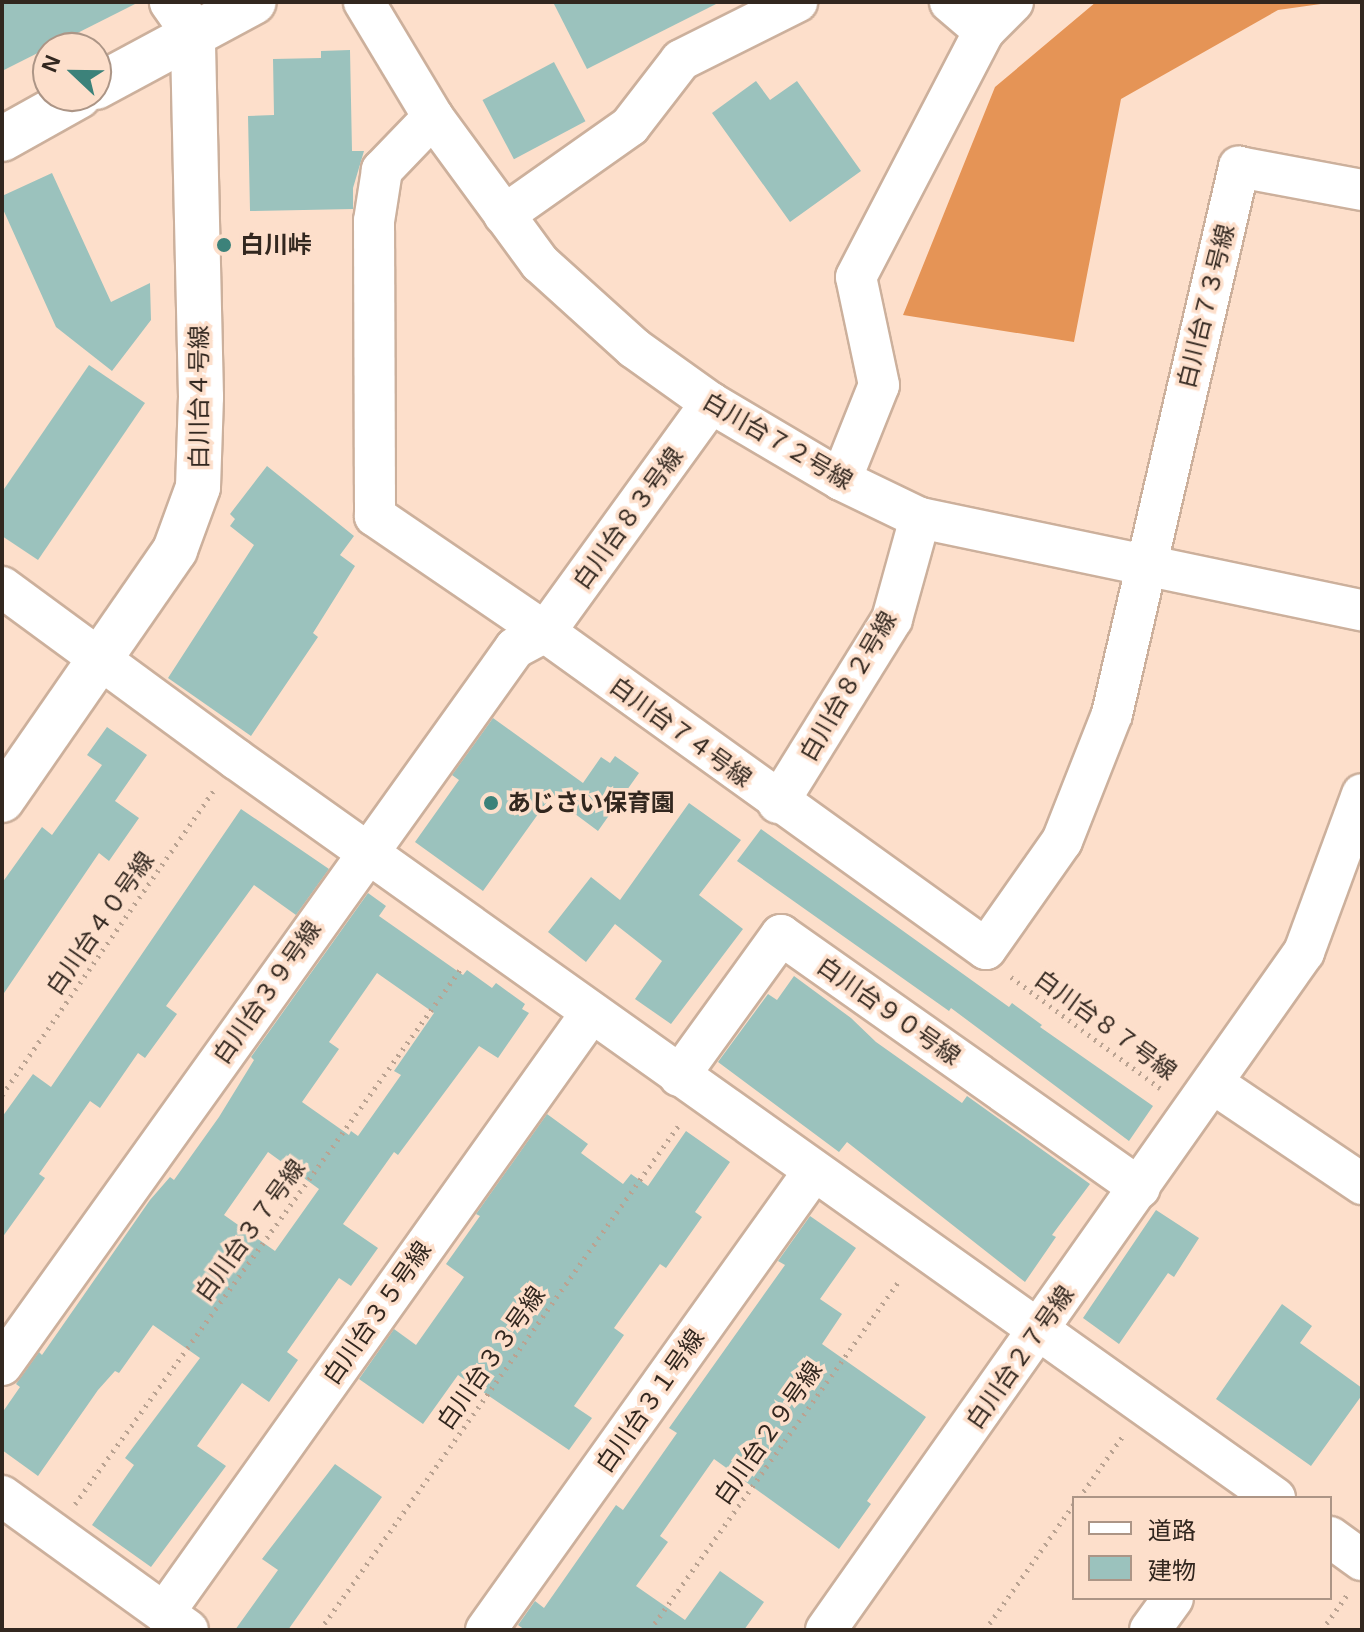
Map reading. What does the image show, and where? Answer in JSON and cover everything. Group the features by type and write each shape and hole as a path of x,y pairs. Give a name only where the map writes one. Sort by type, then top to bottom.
{"street":[{"path":"112,74 182,17 254,2"},
{"name":"白川台７２号線","path":"364,2 433,117 540,263 634,348 711,403 841,480 920,518 1362,610"},
{"path":"504,215 630,126 681,60 797,2"},
{"path":"950,2 984,31"},
{"path":"841,480 879,385 856,277 984,31 1013,2"},
{"name":"白川台４号線","path":"2,800 175,550 198,487 201,397 182,17"},
{"path":"2,139 50,112"},
{"name":"白川台７４号線","path":"433,117 382,170 374,221 375,516 545,632 778,803 986,949"},
{"name":"白川台７３号線","path":"1143,566 1239,167 1362,190"},
{"name":"白川台８３号線","path":"545,632 711,403"},
{"name":"白川台８２号線","path":"778,803 892,619 920,518"},
{"path":"986,949 1062,841 1112,714 1143,566"},
{"path":"2,587 1258,1493"},
{"name":"白川台３９号線","path":"2,1365 515,648 545,632"},
{"name":"白川台２７号線","path":"826,1630 1214,1084 1304,952 1362,794"},
{"name":"白川台９０号線","path":"679,1076 781,935 1140,1188"},
{"name":"白川台３５号線","path":"176,1622 591,1013"},
{"path":"1214,1084 1362,1184"},
{"name":"白川台３１号線","path":"486,1630 813,1172"},
{"path":"2,1496 176,1622"},
{"path":"1332,1540 1355,1577"},
{"path":"1150,1630 1172,1600"}],"path":[{"name":"白川台４０号線","path":"2,1095 218,785"},
{"name":"白川台８７号線","path":"986,949 1013,979 1177,1100 1214,1084"},
{"name":"白川台３７号線","path":"53,1534 467,960"},
{"name":"白川台３３号線","path":"320,1630 683,1119"},
{"name":"白川台２９号線","path":"650,1630 906,1269"},
{"path":"1080,1496 1129,1427"},
{"path":"985,1630 1072,1507"},
{"path":"1322,1630 1355,1577"}],"shaded area":[{"path":"1096,2 1335,2 1278,10 1121,99 1074,342 903,315 995,87"}],"building":[{"path":"2,2 139,2 79,32 32,32 32,56 2,71"},
{"path":"553,2 720,2 587,69"},
{"path":"350,50 352,151 364,151 353,188 353,209 250,211 248,116 274,115 273,59 321,58 321,51"},
{"path":"554,62 585,121 514,159 482,100"},
{"path":"756,81 770,100 797,81 861,171 790,222 712,113"},
{"path":"52,173 111,302 150,283 151,320 112,371 56,327 2,207 2,196"},
{"path":"89,365 145,403 38,560 2,536 2,492"},
{"path":"267,466 354,536 340,555 355,566 313,633 318,637 251,736 168,678 254,545 230,526 235,519 230,514"},
{"name":"あじさい保育園","path":"493,718 583,783 601,757 610,763 615,756 639,773 598,831 551,796 483,891 415,842 459,780 452,775"},
{"path":"107,727 147,755 115,801 139,818 109,861 99,853 2,996 2,883 42,827 52,835 102,765 87,755"},
{"path":"689,803 741,840 699,895 743,929 671,1024 635,999 662,961 615,924 586,962 548,932 591,877 620,900"},
{"path":"241,809 329,869 296,915 254,885 166,1006 177,1014 145,1058 138,1053 100,1108 90,1101 39,1174 45,1178 2,1238 2,1117 33,1074 51,1087"},
{"path":"761,829 1009,1007 1012,1003 1042,1025 1040,1027 1153,1106 1129,1141 951,1008 949,1011 737,861"},
{"path":"368,893 386,906 379,916 463,975 467,970 492,988 496,983 525,1004 522,1009 529,1013 498,1058 479,1046 398,1155 394,1152 343,1224 378,1248 351,1286 339,1278 287,1352 298,1360 269,1402 242,1383 197,1446 226,1466 151,1567 92,1525 134,1465 125,1458 200,1358 153,1325 119,1373 115,1371 98,1390 38,1476 2,1450 2,1413 20,1387 16,1384 39,1352 42,1355 150,1200 170,1177 174,1180 219,1117 254,1060 251,1057","holes":["377,973 434,1013 394,1071 401,1075 358,1136 351,1131 349,1135 302,1102 339,1049 329,1042","268,1152 319,1189 275,1251 224,1215"]},
{"path":"794,976 851,1018 876,1042 962,1103 967,1096 1090,1184 1052,1235 1056,1237 1025,1282 847,1142 839,1152 718,1062 768,994 777,1000"},
{"path":"547,1114 588,1144 581,1153 623,1184 631,1174 648,1186 686,1131 730,1162 695,1212 702,1217 666,1268 660,1264 614,1328 624,1335 574,1406 592,1418 569,1450 458,1375 423,1424 359,1379 394,1329 416,1345 464,1277 446,1264 480,1216 476,1214"},
{"path":"1156,1210 1199,1238 1174,1277 1168,1273 1119,1344 1083,1318"},
{"path":"810,1216 856,1248 820,1299 842,1314 822,1344 926,1417 867,1501 871,1504 839,1549 714,1459 660,1536 668,1542 636,1586 685,1620 720,1571 764,1602 744,1630 525,1630 518,1625 535,1601 544,1608 616,1505 623,1510 677,1433 669,1428 785,1265 778,1261"},
{"path":"1282,1304 1312,1326 1300,1343 1362,1388 1362,1395 1311,1466 1216,1399"},
{"path":"335,1464 382,1497 288,1630 235,1630 278,1570 262,1559"}],"place":[{"name":"白川峠","path":"224,245"},
{"name":"あじさい保育園","path":"491,803"}]}
